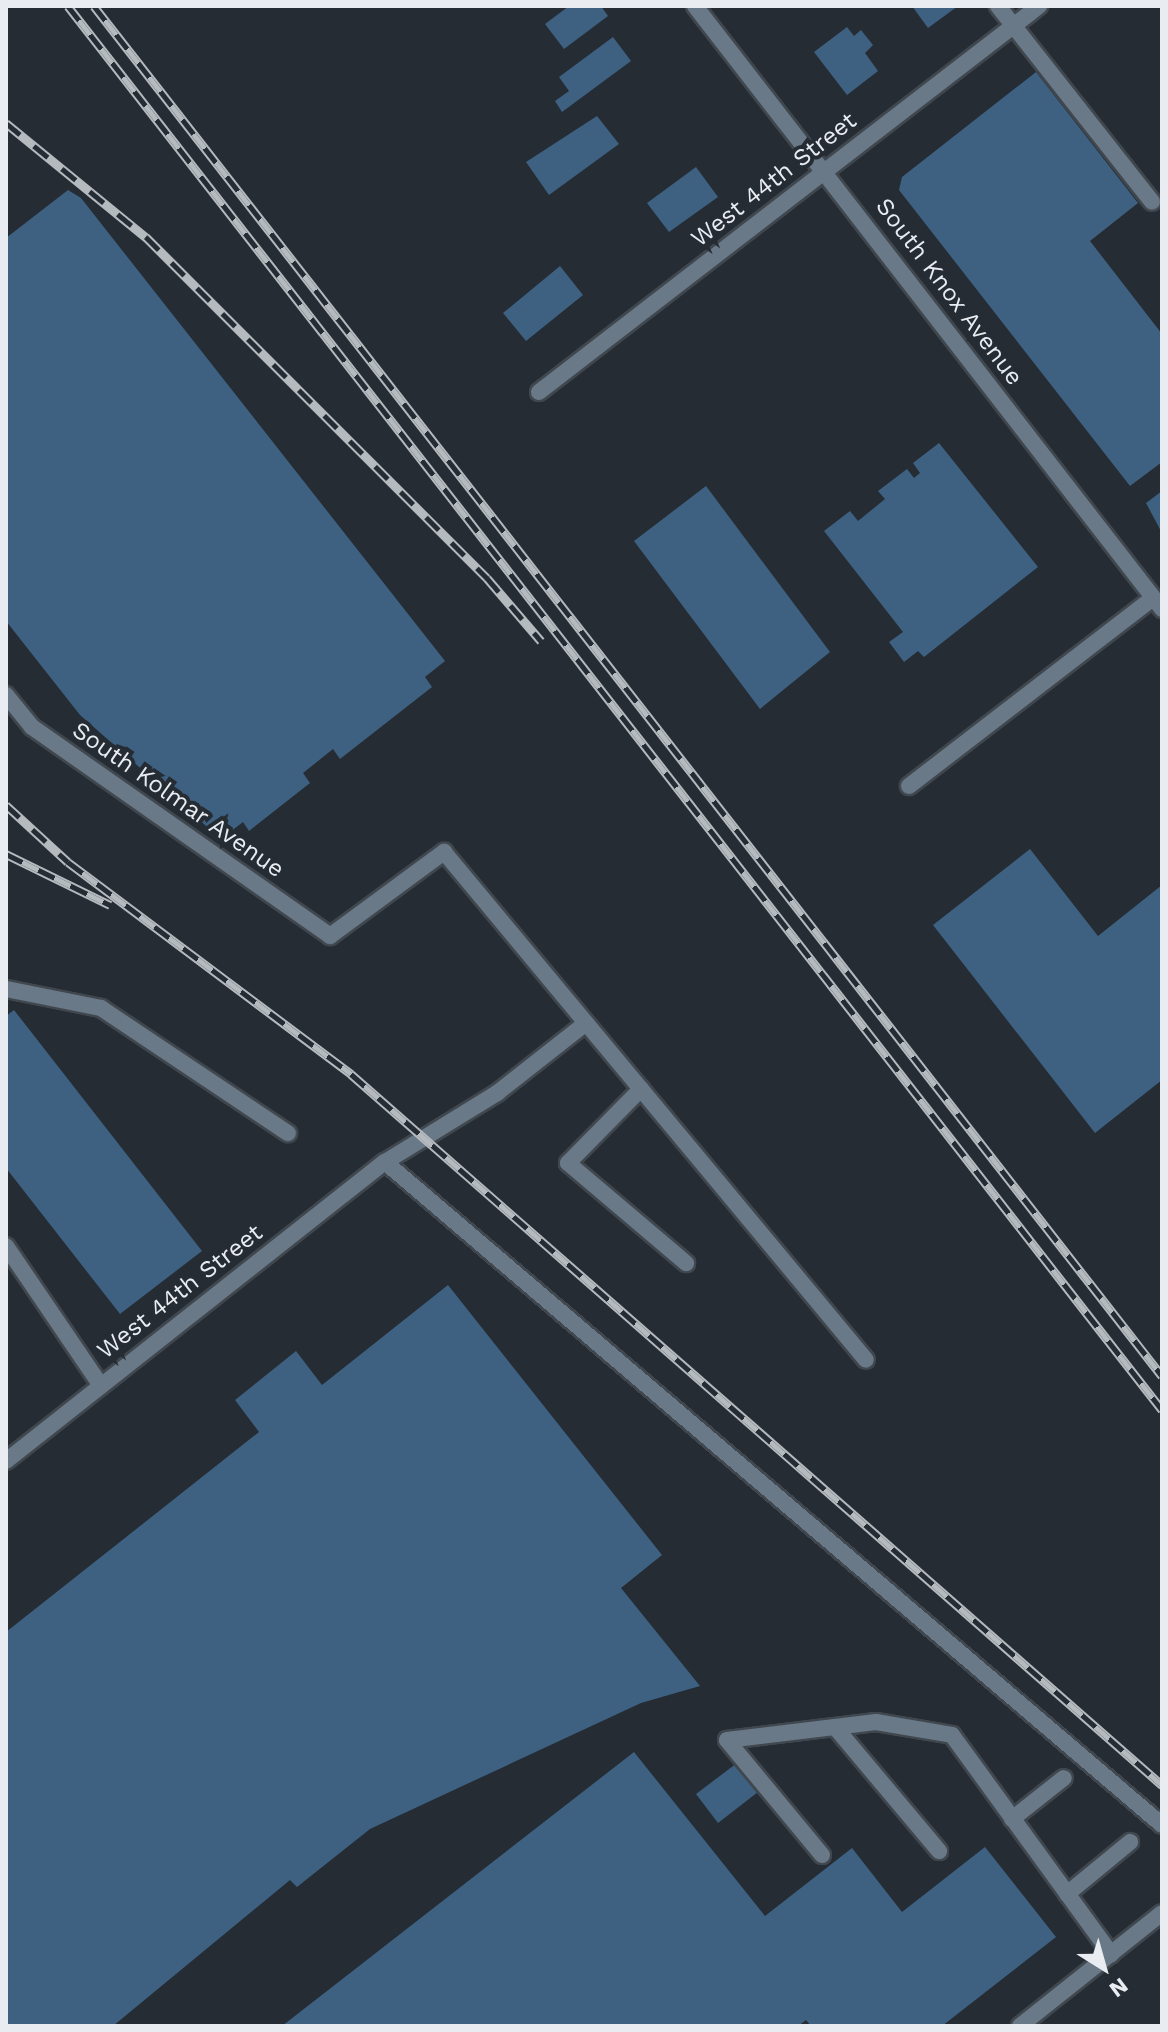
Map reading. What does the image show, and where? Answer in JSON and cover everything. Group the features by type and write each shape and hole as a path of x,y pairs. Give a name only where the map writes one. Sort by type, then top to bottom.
{"street":[{"name":"South Knox Avenue","path":"695,6 826,171 1158,604"},
{"path":"998,6 1152,202"},
{"name":"West 44th Street","path":"539,392 1039,6"},
{"path":"909,786 1158,604"},
{"name":"South Kolmar Avenue","path":"6,695 32,727 330,936 444,852 586,1023"},
{"path":"6,989 101,1008 288,1133"},
{"name":"West 44th Street","path":"6,1461 385,1162 497,1093 586,1023"},
{"path":"586,1023 866,1360"},
{"path":"641,1089 568,1163 686,1263"},
{"path":"385,1162 1162,1825"},
{"path":"6,1246 101,1386"},
{"path":"822,1855 727,1740 876,1722 952,1735 1111,1954"},
{"path":"835,1727 939,1851"},
{"path":"1012,1819 1064,1778"},
{"path":"1067,1894 1130,1842"},
{"path":"1020,2026 1162,1913"}],"building":[{"path":"569,6 601,6 608,16 564,49 545,24"},
{"path":"912,6 958,6 928,28"},
{"path":"847,27 854,36 861,30 873,45 865,53 878,71 847,95 814,52"},
{"path":"613,37 631,61 562,112 555,101 569,91 559,77"},
{"path":"1036,72 1138,203 1090,241 1162,334 1162,462 1130,486 899,190 902,177"},
{"path":"597,116 619,144 549,195 526,162"},
{"path":"696,167 718,197 669,232 647,203"},
{"path":"68,190 81,198 445,661 425,677 432,687 340,759 333,749 303,773 310,783 249,831 243,822 221,839 80,715 6,621 6,238"},
{"path":"560,266 583,295 526,341 503,313"},
{"path":"939,443 1038,567 924,657 918,651 904,662 889,642 903,632 824,531 850,511 858,521 885,499 878,491 907,469 914,478 920,473 913,463"},
{"path":"706,486 830,652 760,709 634,541"},
{"path":"1162,491 1162,533 1146,503"},
{"path":"1030,849 1098,936 1162,885 1162,1080 1095,1133 933,925"},
{"path":"14,1010 202,1251 120,1314 6,1168 6,1016"},
{"path":"448,1285 662,1555 621,1588 700,1686 641,1703 370,1829 297,1887 290,1880 113,2026 6,2026 6,1632 259,1432 235,1400 296,1351 322,1385"},
{"path":"634,1752 765,1916 852,1848 902,1912 985,1847 1056,1937 942,2026 811,2026 806,2020 798,2026 282,2026"},
{"path":"737,1763 758,1792 718,1823 696,1794"}],"railway":[{"path":"68,6 1162,1410"},
{"path":"94,6 1162,1376"},
{"path":"6,123 146,237 487,578 541,641"},
{"path":"6,805 68,862 351,1074 1162,1785"},
{"path":"6,854 110,905"}]}
